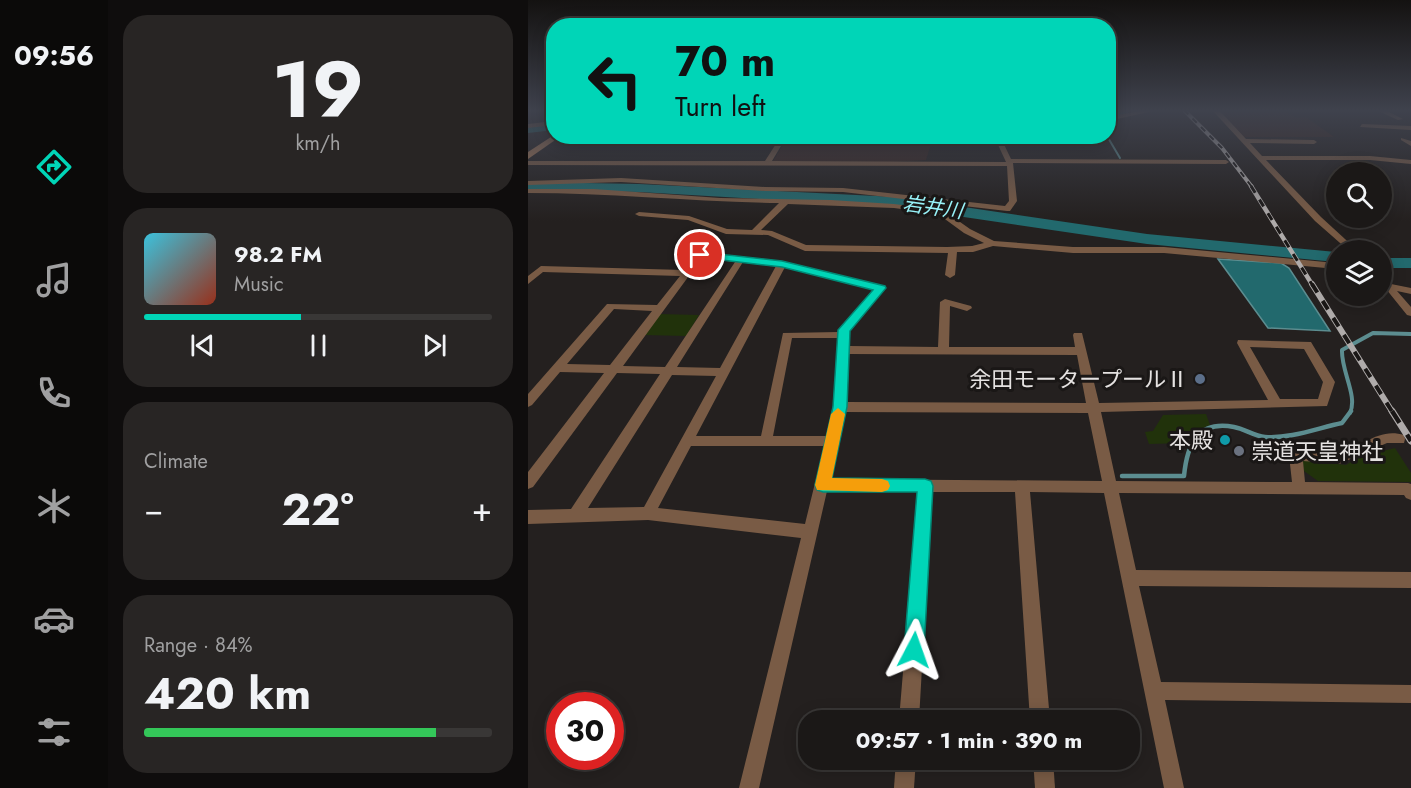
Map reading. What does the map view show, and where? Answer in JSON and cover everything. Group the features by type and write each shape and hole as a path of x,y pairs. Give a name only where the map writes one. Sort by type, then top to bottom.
{"street":[{"path":"528,156 541,147"},
{"path":"767,164 777,147"},
{"path":"528,183 621,180 723,187 843,190 1007,209 1012,201 1009,163 1000,147"},
{"path":"1248,147 1343,240"},
{"path":"1298,147 1310,157"},
{"path":"1260,159 1370,158 1411,162"},
{"path":"528,163 1226,162"},
{"path":"528,191 594,190 720,200 894,206 941,212 967,231 992,243 1073,250 1164,250 1326,265"},
{"path":"754,232 786,201"},
{"path":"941,212 948,202"},
{"path":"639,214 689,218 726,231 769,233 805,248 953,250 973,249 992,243"},
{"path":"950,275 953,250"},
{"path":"528,483 700,255 782,264 881,288 844,330 840,407 749,788"},
{"path":"575,516 741,259"},
{"path":"648,513 782,264"},
{"path":"528,281 541,270 687,273"},
{"path":"1392,285 1411,291"},
{"path":"1392,291 1411,313"},
{"path":"943,351 945,302 967,308"},
{"path":"528,402 611,306 660,308"},
{"path":"766,441 787,335 844,343 943,351 1082,351"},
{"path":"1078,335 1174,788"},
{"path":"840,407 1094,408 1323,403 1329,382 1307,345 1242,344 1276,403"},
{"path":"558,368 724,372"},
{"path":"1299,488 1296,455 1339,459 1386,438 1399,439"},
{"path":"688,441 832,441"},
{"path":"823,485 1408,489 1411,494"},
{"path":"910,710 925,486"},
{"path":"1022,486 1039,710"},
{"path":"528,517 648,513 811,532"},
{"path":"1129,578 1411,579"},
{"path":"1153,691 1411,693"},
{"path":"904,788 905,770"},
{"path":"1044,770 1045,788"}],"shaded area":[{"path":"782,147 930,147 926,160 773,161"}],"green space":[{"path":"658,314 699,315 686,336 643,335"},
{"path":"1206,414 1210,425 1193,432 1185,443 1149,444 1145,432 1153,431 1163,415"},
{"path":"1395,448 1411,473 1411,482 1318,481 1304,471 1302,460 1346,465 1359,457"}],"water":[{"path":"1218,259 1281,263 1289,268 1330,331 1268,328"}],"waterway":[{"path":"1113,147 1120,158"},
{"name":"岩井川","path":"528,186 639,188 896,202 1147,239 1326,256"},
{"name":"岩井川","path":"1392,263 1411,263"},
{"path":"1350,412 1351,391 1342,350 1373,333 1411,334"},
{"path":"1122,476 1184,476 1191,445 1196,437 1211,427 1234,427 1261,436 1275,437 1304,433 1342,423 1350,412"}],"railway":[{"path":"1221,147 1252,187"},
{"path":"1251,186 1313,286"},
{"path":"1312,284 1393,413"},
{"path":"1392,411 1411,441"}],"slow traffic":[{"path":"838,414 823,485 882,486"}],"place":[{"name":"余田モータープールⅡ","path":"1200,379"},
{"name":"本殿","path":"1225,440"},
{"name":"崇道天皇神社","path":"1239,451"}],"route":[{"path":"700,255 782,264 881,288 844,330 840,407 823,485 925,486 914,650"}]}
